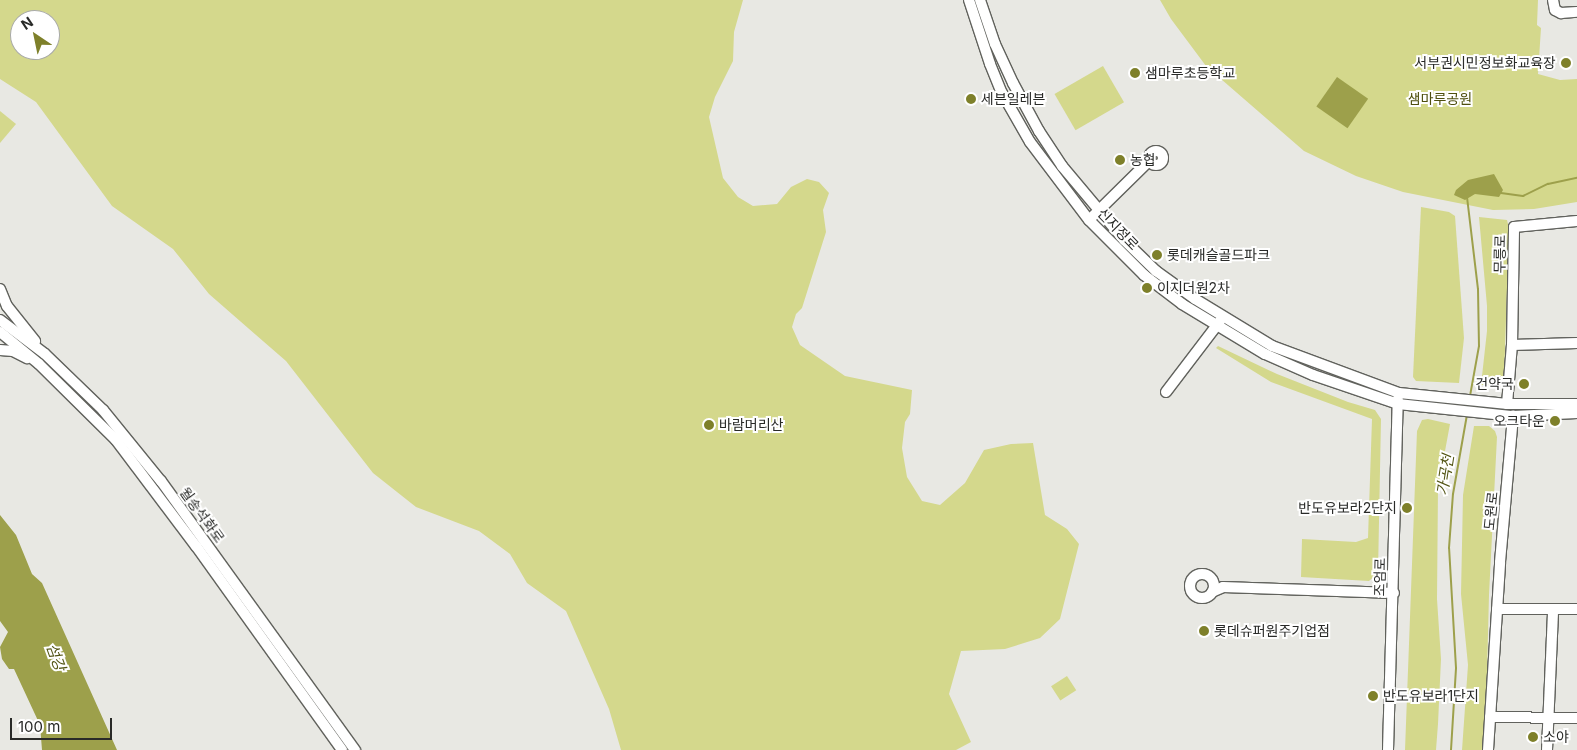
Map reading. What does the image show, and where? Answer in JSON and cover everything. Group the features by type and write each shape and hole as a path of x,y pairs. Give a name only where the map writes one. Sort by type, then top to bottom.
{"street":[{"name":"신지정로","path":"969,0 990,64 1019,125 1089,220 1144,275 1216,327 1289,366 1398,404 1508,416 1577,413"},
{"name":"신지정로","path":"980,0 995,44 1027,109 1062,166 1098,212 1156,271 1194,299 1272,346 1399,393 1507,404 1577,404"},
{"path":"1553,0 1555,10 1561,13 1577,12"},
{"path":"1089,220 1150,160"},
{"name":"무릉로","path":"1507,404 1512,345 1514,227 1577,222"},
{"path":"0,290 4,315 0,324"},
{"path":"0,290 7,306 45,354"},
{"path":"1166,392 1223,317"},
{"name":"월송석화로","path":"0,324 45,354 102,410 161,481 355,750"},
{"name":"월송석화로","path":"0,324 103,426 129,455 342,750"},
{"path":"1512,345 1577,343"},
{"path":"0,350 13,351 39,364"},
{"name":"조엄로","path":"1388,750 1399,393"},
{"name":"도원로","path":"1488,750 1508,416"},
{"path":"1223,588 1207,575 1199,574 1193,579 1191,586 1193,593 1199,597 1206,596 1223,588 1394,593"},
{"path":"1212,592 1213,581"},
{"path":"1497,609 1554,610 1577,608"},
{"path":"1547,750 1554,610"},
{"path":"1490,717 1577,718"}],"green space":[{"path":"0,0 743,0 734,32 733,61 715,97 709,117 723,178 738,197 753,206 777,204 791,187 807,179 819,182 829,193 823,210 826,232 802,308 796,314 792,327 800,345 845,376 912,390 910,414 905,422 902,448 907,477 922,501 940,505 965,483 984,450 1011,444 1033,443 1045,515 1067,529 1079,544 1060,619 1040,638 1005,649 961,651 949,694 971,742 956,750 621,750 609,709 566,611 527,583 510,554 479,531 416,507 373,473 286,361 209,294 173,249 112,206 36,102 0,79"},
{"name":"샘마루공원","path":"1160,0 1538,0 1537,25 1541,28 1538,74 1560,80 1577,79 1577,202 1534,209 1493,210 1403,192 1356,176 1304,151 1206,66 1171,19"},
{"path":"1103,66 1124,102 1076,130 1055,94"},
{"path":"0,111 16,124 0,143"},
{"path":"1421,207 1449,212 1455,216 1464,338 1459,383 1416,381 1413,377"},
{"path":"1479,217 1507,220 1509,228 1504,380 1495,385 1481,385 1487,331 1487,306"},
{"path":"1218,346 1277,374 1348,402 1375,410 1381,419 1378,573 1369,581 1301,577 1302,539 1356,542 1368,538 1372,419 1271,382 1216,348"},
{"path":"1428,419 1450,424 1438,489 1437,599 1441,659 1438,724 1436,750 1405,750 1417,431 1422,420"},
{"path":"1474,426 1489,426 1495,431 1497,437 1489,595 1485,750 1462,750 1468,665 1461,594 1463,495"},
{"path":"1067,676 1076,690 1060,701 1051,686"}],"water":[{"path":"1337,77 1368,99 1347,128 1316,106"},
{"path":"1494,174 1503,190 1499,197 1475,194 1465,200 1454,195 1456,190 1468,180"},
{"name":"섬강","path":"0,515 16,535 32,574 42,583 117,750 42,750 40,725 14,669 9,669 2,659 0,647 8,632 0,621"}],"waterway":[{"path":"1501,193 1523,196 1548,184 1577,178"},
{"name":"가곡천","path":"1467,197 1478,289 1479,346 1470,396"},
{"name":"가곡천","path":"1451,750 1456,668 1449,548 1453,494 1467,415"}],"place":[{"name":"서부권시민정보화교육장","path":"1566,63"},
{"name":"샘마루초등학교","path":"1135,73"},
{"name":"세븐일레븐","path":"971,99"},
{"name":"농협","path":"1120,160"},
{"name":"롯데캐슬골드파크","path":"1157,255"},
{"name":"이지더원2차","path":"1147,288"},
{"name":"건약국","path":"1524,384"},
{"name":"오크타운","path":"1555,421"},
{"name":"바람머리산","path":"709,425"},
{"name":"반도유보라2단지","path":"1407,508"},
{"name":"롯데슈퍼원주기업점","path":"1204,631"},
{"name":"반도유보라1단지","path":"1373,696"},
{"name":"소야","path":"1533,737"}]}
